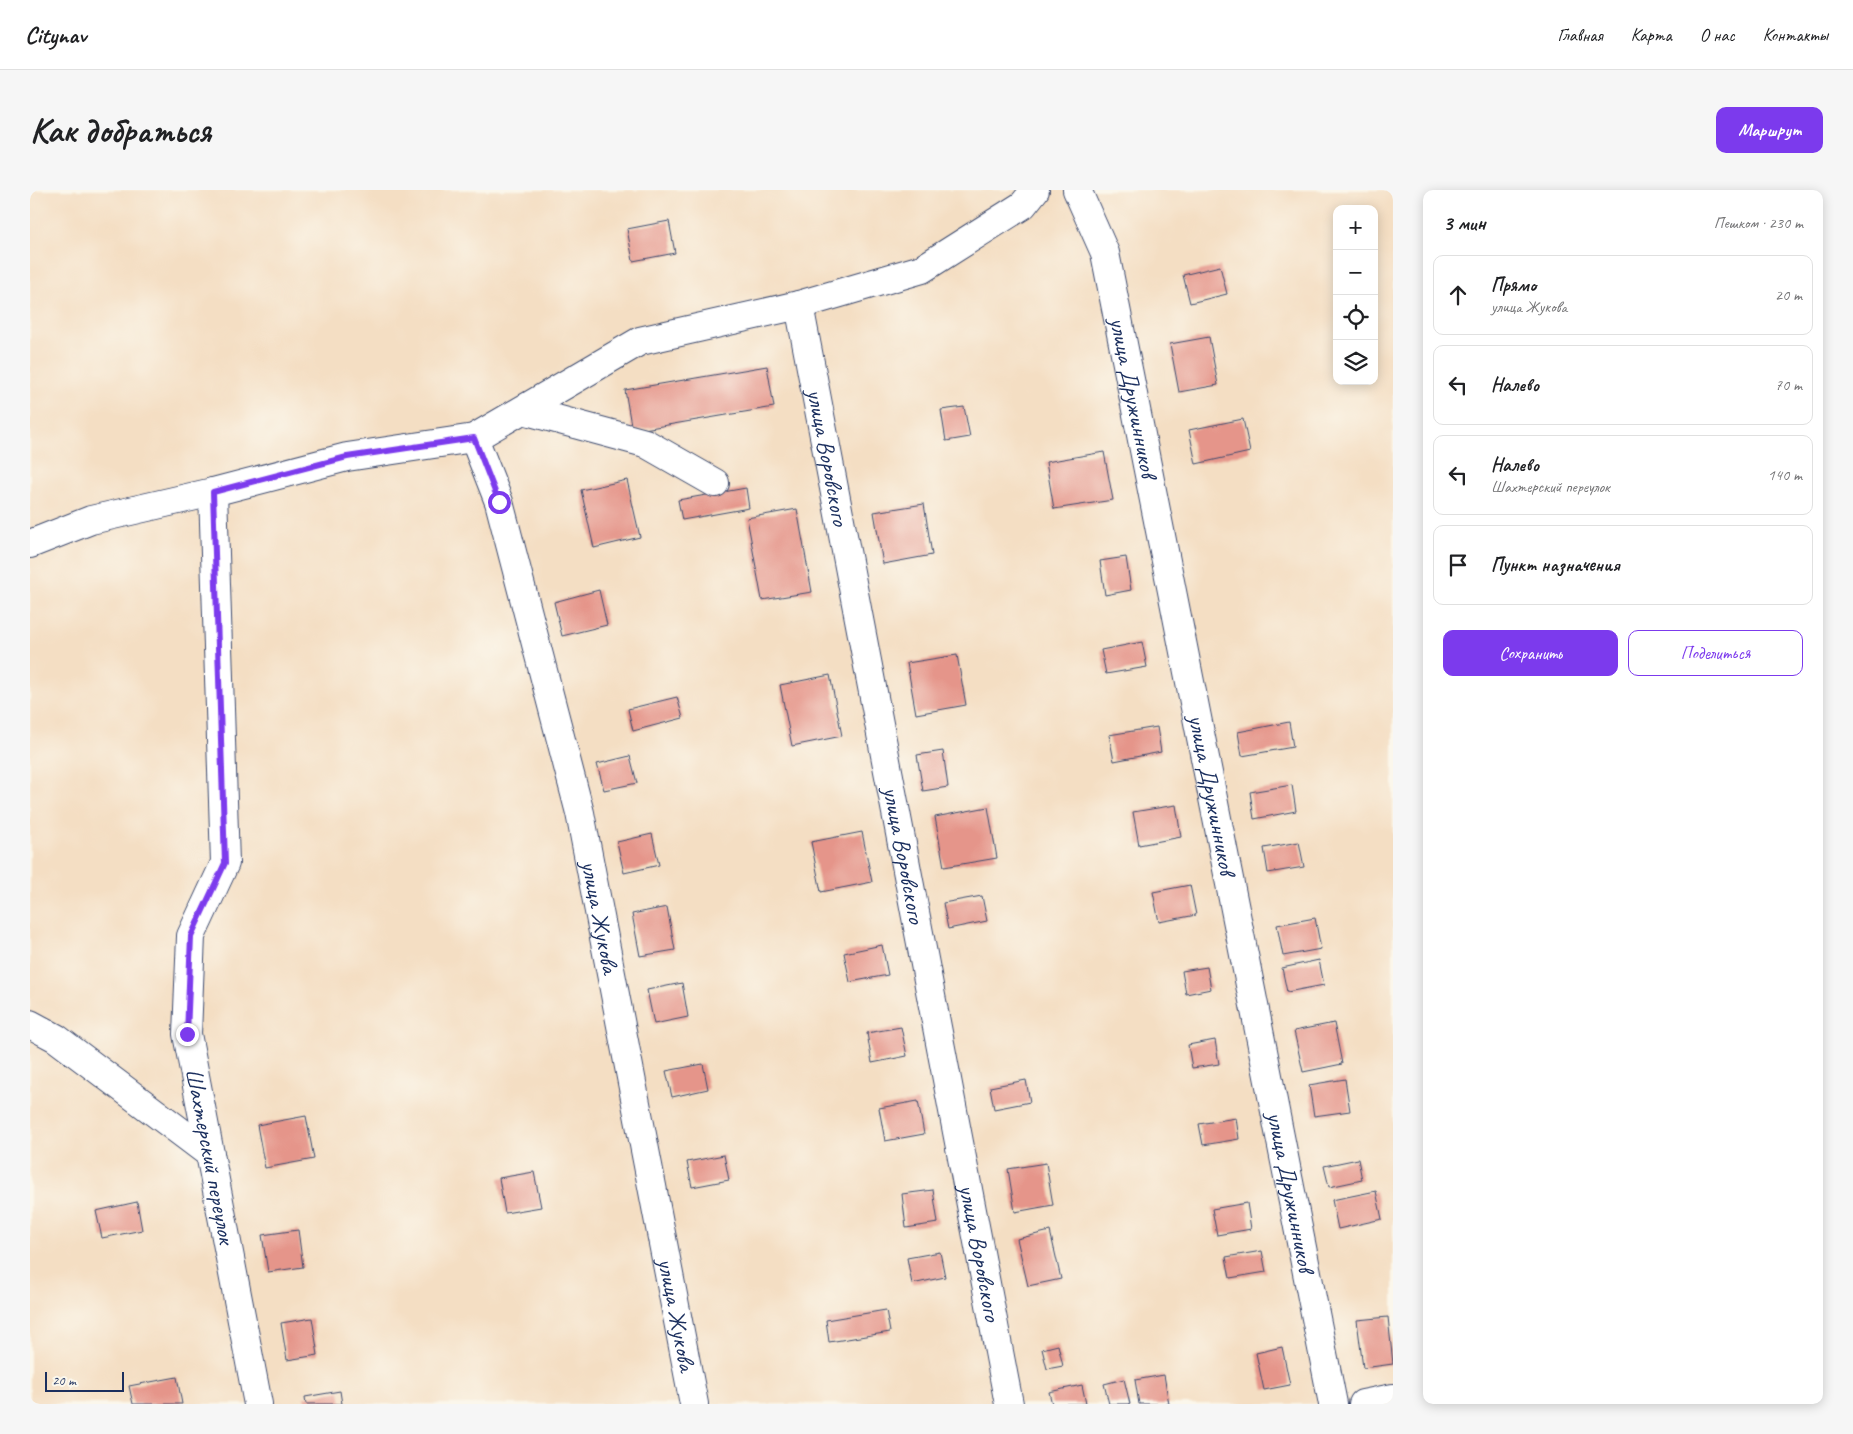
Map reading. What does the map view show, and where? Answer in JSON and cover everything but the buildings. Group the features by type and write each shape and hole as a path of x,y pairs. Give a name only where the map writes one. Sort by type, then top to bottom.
{"street":[{"path":"30,544 91,520 213,492 347,457 474,438 640,341 799,305 922,269 1023,205 1034,190"},
{"name":"улица Дружинников","path":"1078,190 1105,253 1333,1404"},
{"name":"улица Воровского","path":"799,305 1009,1404"},
{"path":"523,410 645,443 714,483"},
{"name":"улица Жукова","path":"474,438 499,502 580,813 694,1404"},
{"name":"Шахтерский переулок","path":"213,492 225,863 191,936 187,1034 258,1404"},
{"path":"30,1024 56,1038 210,1154"},
{"path":"1364,1404 1393,1398"}],"route":[{"path":"187,1034 191,936 225,863 213,492 347,457 474,438 499,502"}]}
